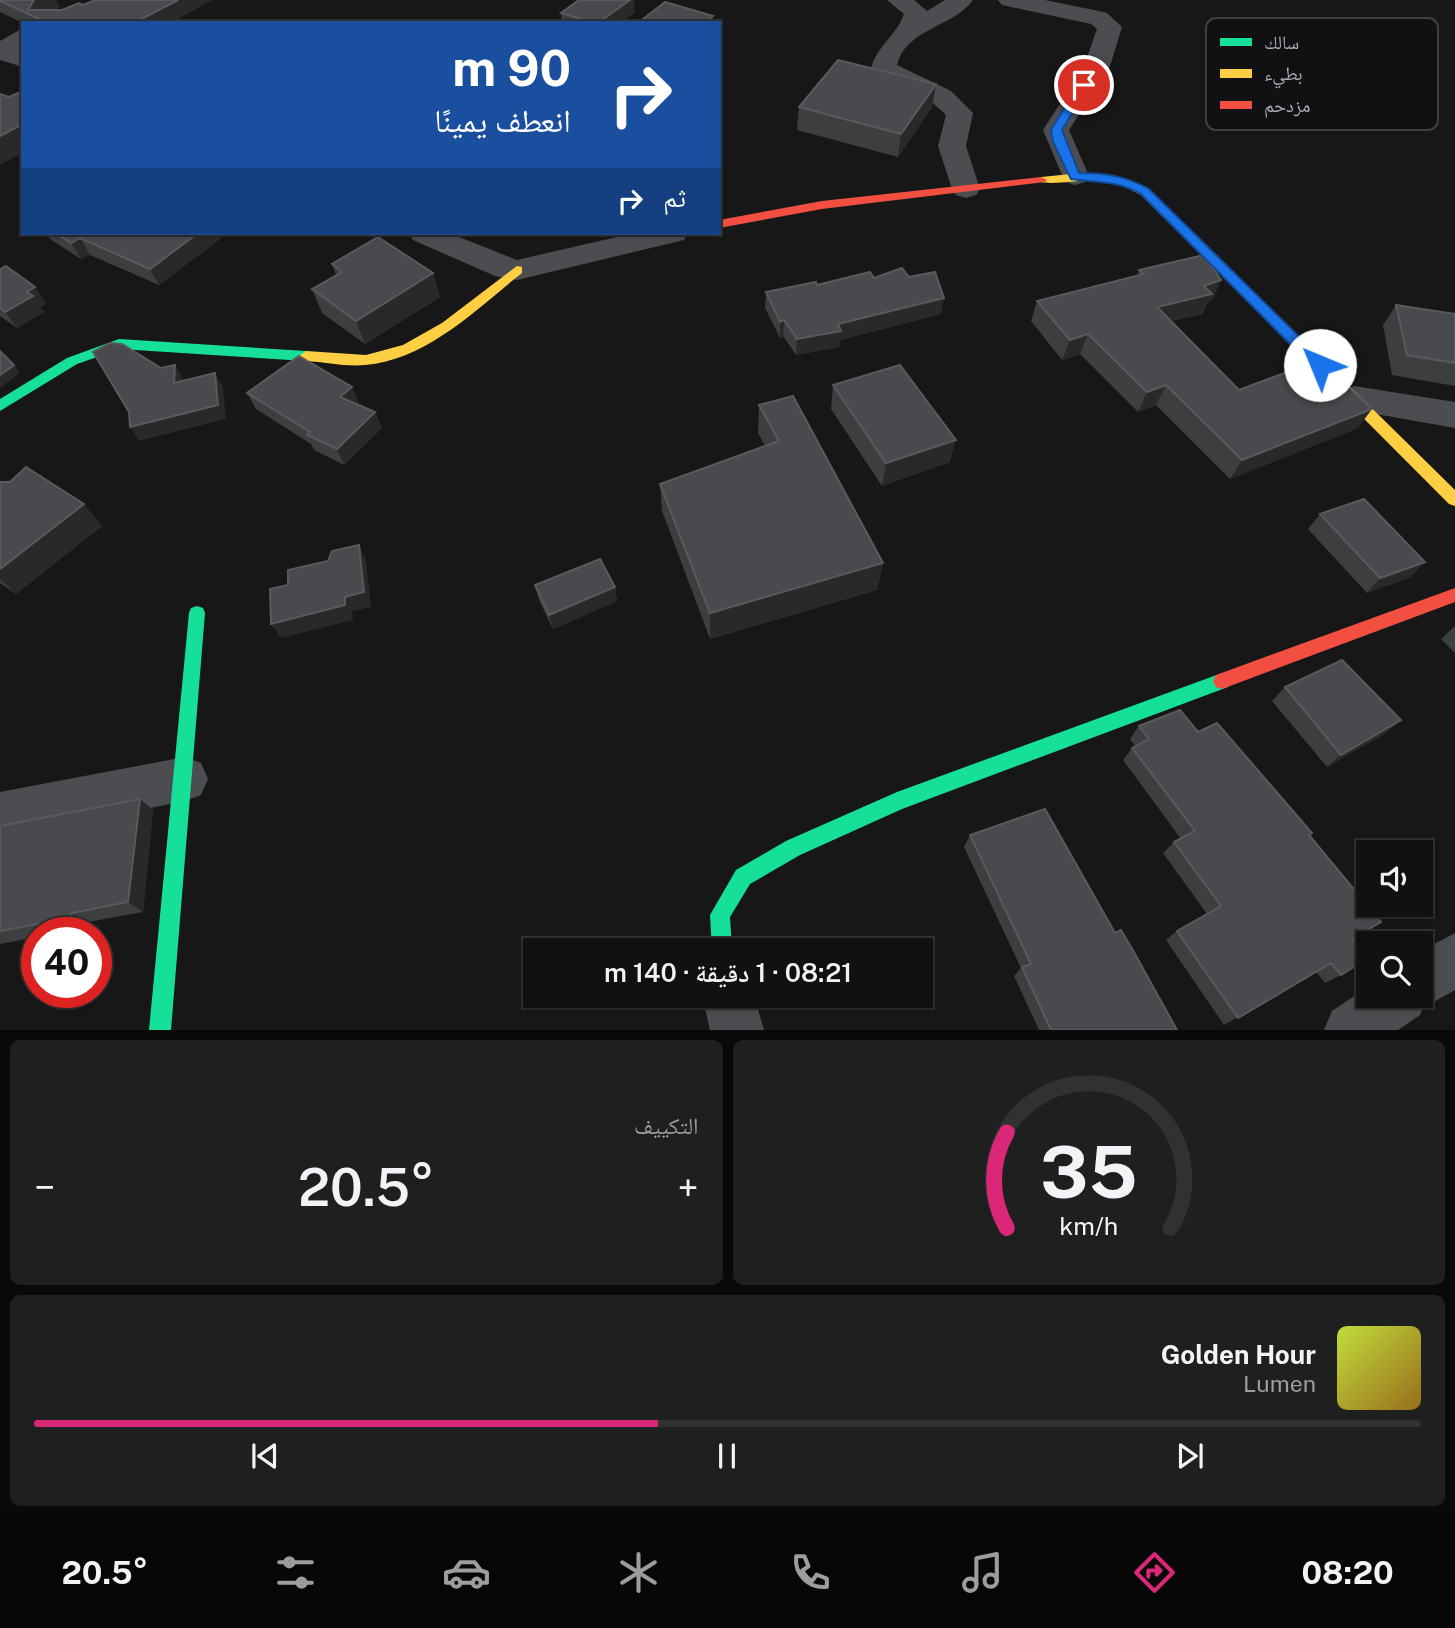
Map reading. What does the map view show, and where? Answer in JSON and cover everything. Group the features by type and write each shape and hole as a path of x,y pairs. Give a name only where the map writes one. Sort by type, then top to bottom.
{"street":[{"path":"899,0 916,12 908,33"},
{"path":"961,0 908,33 885,57 884,68 942,97 960,113 952,146 966,189"},
{"path":"1010,0 1098,18 1110,27 1097,66 1056,130 1075,176"},
{"path":"21,37 6,48 8,54 21,59"},
{"path":"721,224 821,205 1075,176 1106,177 1129,183 1145,192 1455,500"},
{"path":"429,235 506,269 517,270 665,235"},
{"path":"0,406 96,348 119,344 365,360 389,358 411,349 517,270"},
{"path":"1354,399 1455,415"},
{"path":"721,938 720,915 744,877 793,848 897,801 1455,595"},
{"path":"160,1030 172,877 185,779 197,613"},
{"path":"0,816 185,779"},
{"path":"1433,974 1455,959"},
{"path":"731,1008 737,1030"},
{"path":"1350,1030 1383,1008"}],"building":[{"path":"34,0 28,10 62,10 95,0 178,0 138,21 44,21 0,1"},
{"path":"579,0 630,0 601,21 587,21 561,13"},
{"path":"665,2 713,16 707,21 641,21"},
{"path":"838,60 936,84 901,134 799,107"},
{"path":"0,94 9,97 21,94 21,125 0,136"},
{"path":"58,235 195,235 150,269 80,238 71,243"},
{"path":"378,237 433,273 356,321 312,289 342,272 332,264"},
{"path":"1204,255 1221,280 1204,286 1212,294 1157,307 1239,390 1319,360 1372,409 1242,460 1166,385 1147,392 1088,334 1070,340 1037,301 1144,274 1139,270"},
{"path":"6,266 35,287 27,292 33,296 5,312 0,308 0,269"},
{"path":"902,268 909,277 935,272 944,298 838,324 841,331 797,339 784,320 780,322 766,292 816,282 817,285 870,272 874,278"},
{"path":"1396,305 1455,314 1455,363 1407,355"},
{"path":"110,343 122,344 161,368 175,365 174,383 215,373 218,405 130,427 129,412 93,352"},
{"path":"0,351 14,365 0,375"},
{"path":"299,356 352,387 340,397 375,412 337,449 307,435 310,432 247,393"},
{"path":"900,365 956,440 886,463 833,385"},
{"path":"793,396 883,563 710,613 660,484 779,441 759,405"},
{"path":"26,467 84,504 0,569 0,482 10,482"},
{"path":"1364,499 1425,562 1380,578 1320,514"},
{"path":"359,545 364,592 345,597 345,605 271,624 270,589 288,585 288,570 328,561 332,551"},
{"path":"600,559 615,587 549,615 535,585"},
{"path":"1342,660 1401,720 1341,755 1285,687"},
{"path":"1180,710 1198,732 1217,723 1312,833 1309,835 1356,892 1356,917 1377,917 1381,922 1366,931 1356,931 1356,937 1352,939 1356,944 1356,966 1341,975 1331,963 1238,1018 1177,931 1221,906 1174,842 1195,831 1132,748 1149,739 1139,726"},
{"path":"140,799 128,902 72,913 71,917 21,917 21,927 0,931 0,826"},
{"path":"1045,809 1115,933 1121,930 1177,1030 1051,1030 1022,967 1031,964 970,835"}],"traffic: fast":[{"path":"0,406 72,361 119,344 306,356"},
{"path":"160,1030 197,613"},
{"path":"721,938 720,915 743,877 793,848 897,801 1222,681"}],"traffic: slow":[{"path":"1041,180 1081,176 1107,178 1145,192 1455,500"},
{"path":"306,356 366,360 408,349 447,326 517,270"}],"traffic: jam":[{"path":"721,224 822,205 1041,180"},
{"path":"1222,681 1455,595"}],"route":[{"path":"1084,85 1056,130 1075,176 1090,174 1106,177 1129,183 1145,192 1320,365"}]}
